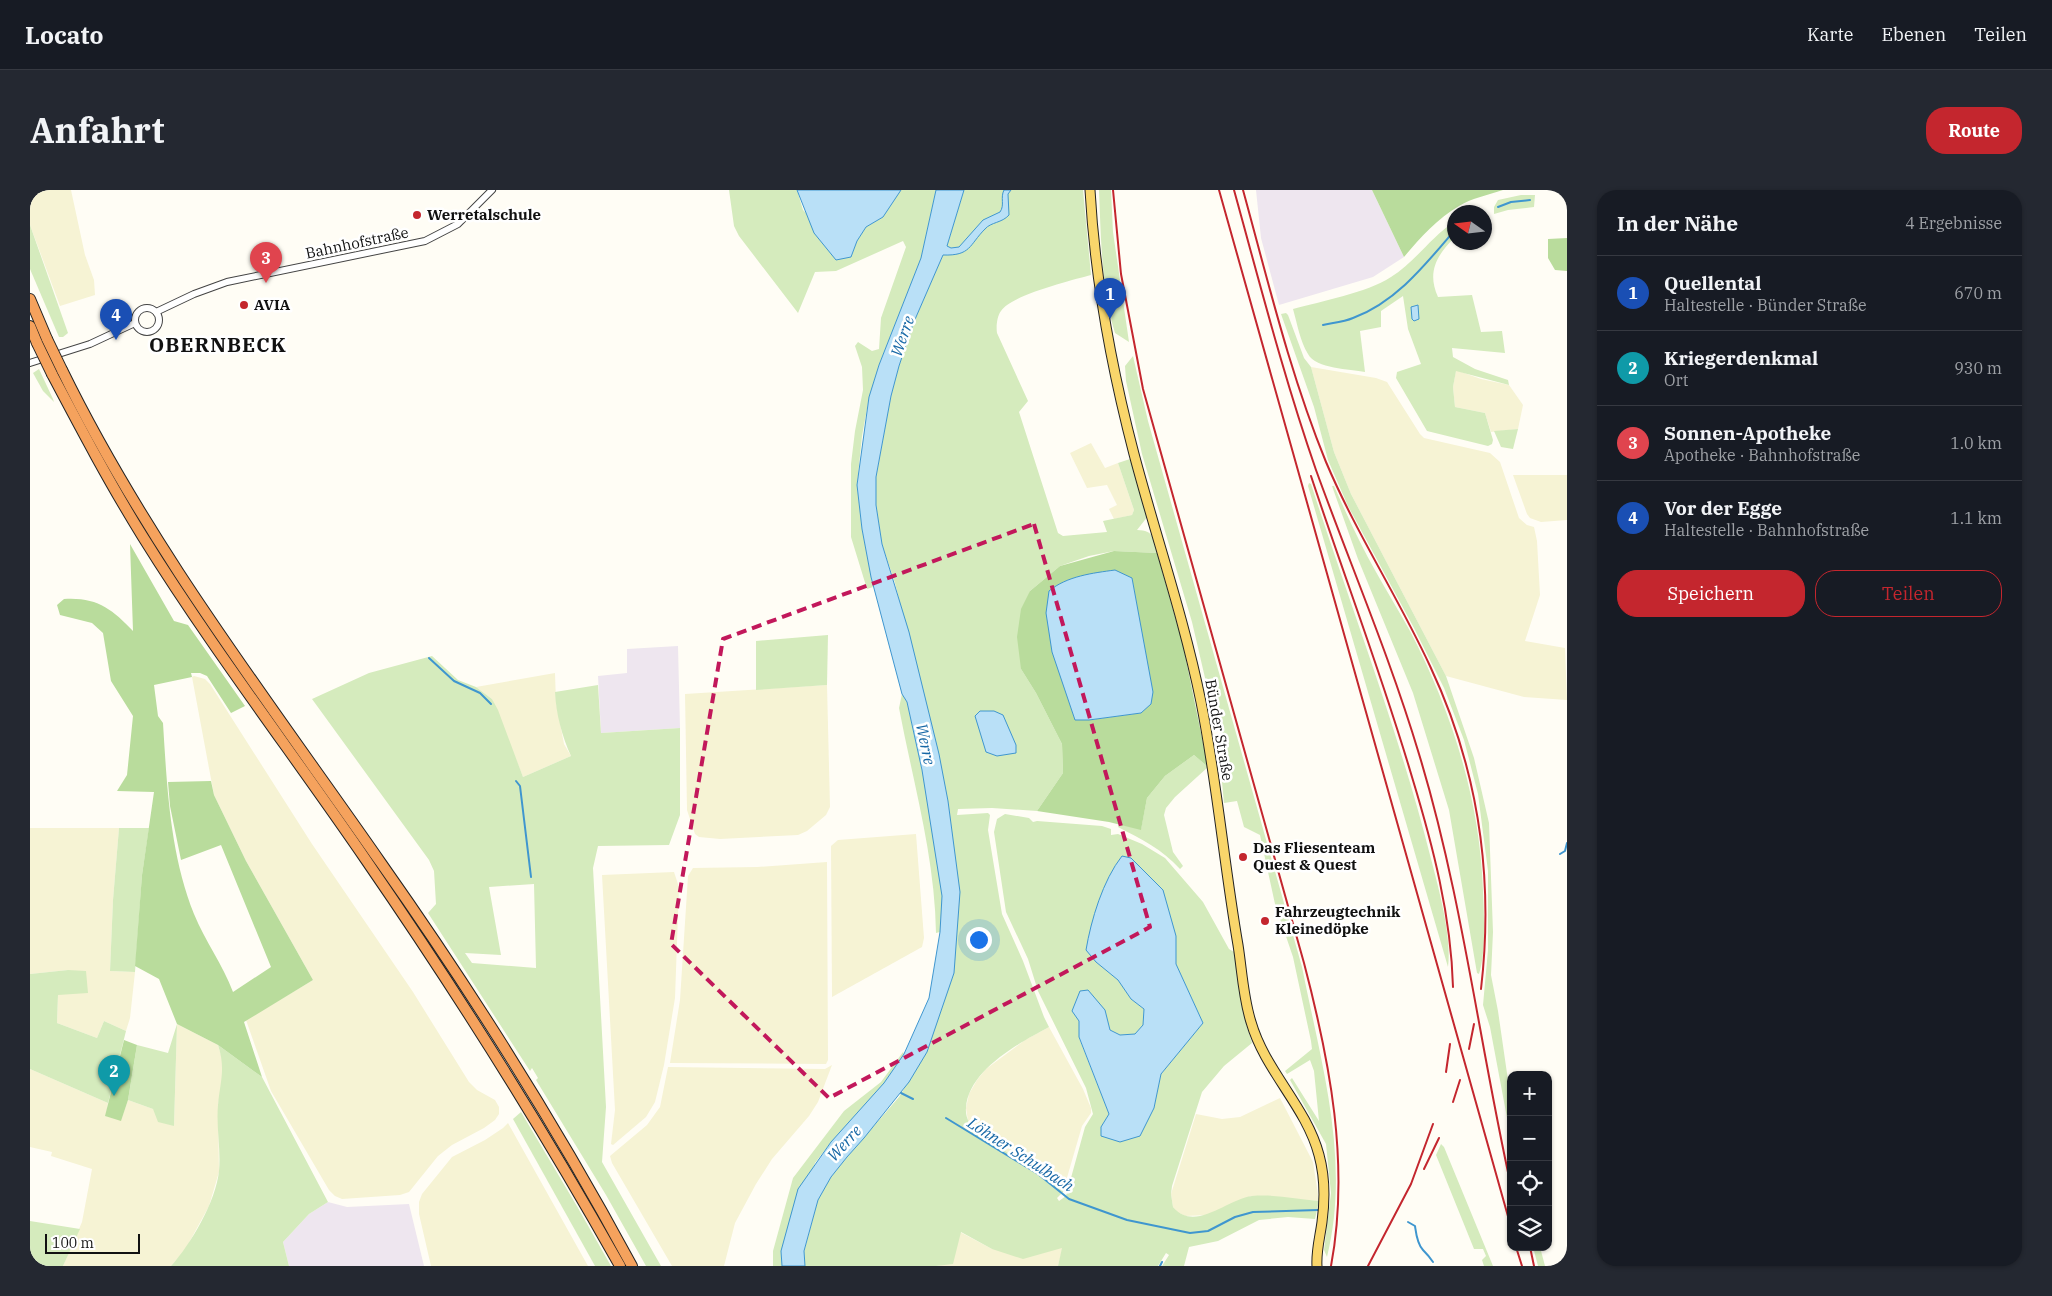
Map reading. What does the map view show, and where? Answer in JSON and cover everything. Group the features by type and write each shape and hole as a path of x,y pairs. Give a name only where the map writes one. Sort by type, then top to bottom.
{"highway":[{"path":"30,299 42,341 94,456 171,581 435,961 513,1082 620,1266"},
{"path":"30,326 42,341"},
{"path":"57,372 159,544 228,646 382,864 534,1095 632,1266"}],"main road":[{"name":"Bünder Straße","path":"1090,190 1095,263 1118,386 1134,454 1175,593 1201,701 1211,755 1233,919 1250,1021 1262,1052 1309,1129 1320,1158 1323,1174 1324,1204 1317,1266"}],"street":[{"name":"Bahnhofstraße","path":"156,312 194,294 227,282 435,238 458,224 492,190"},
{"path":"149,308 156,312 159,320 154,330 142,331 135,323 137,313 142,309 149,308"},
{"path":"30,363 90,344 135,323"}],"highlighted area":[{"path":"1034,524 1150,927 829,1098 671,944 723,639"}],"shaded area":[{"path":"30,190 71,190 85,255 94,280 95,295 60,306 30,225"},
{"path":"1256,190 1372,190 1404,257 1373,277 1279,305 1261,238"},
{"path":"1311,367 1376,378 1387,382 1424,438 1490,453 1500,462 1519,518 1527,525 1534,527 1537,541 1540,595 1525,641 1565,648 1567,700 1524,697 1446,676 1351,494 1334,452"},
{"path":"1456,370 1481,379 1509,385 1523,405 1518,429 1491,432 1485,413 1455,407 1453,387"},
{"path":"1091,443 1105,468 1118,463 1134,510 1132,515 1114,519 1109,509 1117,505 1107,485 1087,488 1070,453"},
{"path":"1513,475 1567,475 1567,520 1541,522 1530,518"},
{"path":"678,646 680,728 601,733 598,676 627,673 627,649"},
{"path":"555,673 556,702 564,744 571,756 523,777 492,699 476,687"},
{"path":"192,677 205,679 210,684 312,844 413,992 469,1082 477,1090 495,1100 499,1107 499,1114 495,1120 452,1145 438,1156 409,1192 400,1195 342,1199 335,1196 329,1190 271,1091 246,1020 313,980 246,861 214,795"},
{"path":"827,685 830,807 826,815 807,831 798,835 720,839 699,837 695,834 687,810 685,694"},
{"path":"30,828 119,828 110,971 135,972 130,1018 126,1031 104,1021 97,1038 57,1023 58,995 68,970 30,974"},
{"path":"916,834 924,938 922,947 832,997 831,846 838,840"},
{"path":"827,862 828,1060 826,1064 670,1063 680,1000 688,876 693,868 757,867"},
{"path":"674,872 679,887 675,998 664,1065 655,1102 646,1117 613,1145 611,1144 615,1110 602,875"},
{"path":"177,1024 218,1045 222,1058 223,1076 218,1105 219,1172 209,1206 185,1250 171,1266 63,1266 82,1222 92,1169 51,1156 52,1152 30,1147 30,1069 108,1103 106,1116 121,1120 128,1100 153,1109 174,1126"},
{"path":"1049,1027 1083,1089 1091,1108 1091,1113 1082,1126 1064,1188 975,1132 968,1121 966,1108 969,1094 986,1069 1025,1040"},
{"path":"832,1065 818,1102 809,1116 772,1159 735,1223 724,1266 672,1266 612,1163 610,1156 647,1125 660,1107 668,1067 825,1069"},
{"path":"1280,1098 1313,1162 1319,1201 1251,1196 1208,1215 1185,1216 1177,1212 1173,1207 1171,1194 1196,1114 1222,1119 1240,1117"},
{"path":"508,1123 588,1266 431,1266 419,1214 419,1202 422,1194 452,1157 485,1140"},
{"path":"328,1202 347,1207 409,1204 424,1266 289,1266 283,1242 309,1214"},
{"path":"960,1232 992,1249 1063,1247 1058,1266 936,1266 946,1264"}],"green space":[{"path":"729,190 797,190 803,210 851,257 857,241 866,227 883,217 901,190 936,190 921,258 879,365 869,398 862,436 857,485 862,529 873,587 867,589 851,537 851,464 863,390 862,367 855,346 858,342 872,351 879,349 881,318 906,247 903,241 836,271 815,272 798,313 739,236 734,226"},
{"path":"964,190 1083,190 1091,275 1029,294 1007,305 999,316 997,333 1028,401 1019,412 1058,533 1063,536 1107,532 1103,521 1132,515 1134,510 1118,463 1130,459 1148,516 1137,530 1150,533 1157,553 1114,551 1089,556 1060,566 1030,591 1021,669 1036,693 1062,744 1063,773 1037,811 992,808 958,809 957,815 988,813 990,815 988,830 1002,914 1049,1027 1011,1049 986,1070 976,1081 969,1094 966,1115 975,1132 1064,1188 1057,1198 1059,1201 1066,1196 1085,1127 1093,1114 1086,1088 1038,991 1028,959 1006,912 994,832 997,819 1005,814 1029,818 1033,822 1102,826 1111,829 1111,835 1118,834 1142,844 1165,858 1203,902 1229,949 1234,952 1246,1023 1252,1043 1224,1066 1202,1092 1172,1186 1173,1207 1182,1214 1191,1217 1201,1216 1242,1198 1252,1196 1277,1196 1319,1201 1315,1219 1288,1217 1259,1220 1218,1241 1189,1247 1184,1266 1162,1266 1169,1255 1166,1253 1158,1266 1058,1266 1062,1248 1023,1259 992,1249 961,1232 953,1264 936,1266 805,1266 804,1252 818,1200 831,1177 899,1097 927,1052 953,842 948,801 895,583 882,544 876,505 876,477 891,396 899,366 913,324 947,246","holes":["1176,936 1176,964 1203,1023 1161,1074 1154,1108 1101,1127 1109,1114 1079,1038 1079,1021 1105,1010 1110,1030 1120,1035 1135,1034 1143,1025 1144,1009 1131,999 1118,980 1096,962"]},
{"path":"1099,190 1111,190 1113,232 1129,342 1115,333 1110,316 1102,262"},
{"path":"1372,190 1503,190 1461,205 1447,205 1447,214 1429,229 1404,257"},
{"path":"1521,195 1535,195 1534,207 1508,210 1494,214 1494,207 1498,200"},
{"path":"30,225 68,333 63,337 59,337 30,269"},
{"path":"1446,228 1447,246 1438,258 1433,273 1438,297 1472,295 1481,332 1502,331 1505,353 1452,348 1453,357 1475,369 1508,380 1509,385 1456,371 1453,387 1455,407 1485,413 1493,440 1492,444 1488,446 1427,431 1396,378 1397,372 1421,364 1408,329 1403,296 1381,311 1381,327 1360,331 1365,372 1342,369 1318,363 1312,359 1303,343 1293,309 1344,296 1381,283 1400,271"},
{"path":"1567,238 1567,271 1555,270 1548,258 1548,239"},
{"path":"1286,313 1288,315 1304,358 1311,367 1334,452 1351,494 1446,676 1474,758 1489,823 1493,932 1491,975 1507,1073 1507,1118 1490,1027 1483,1005 1488,950 1488,871 1478,794 1464,740 1444,688 1348,506 1328,460 1314,407 1281,314"},
{"path":"1133,356 1148,421 1302,967 1325,1075 1335,1148 1334,1221 1327,1257 1324,1250 1331,1193 1326,1144 1290,1080 1292,1078 1319,1121 1314,1071 1310,1060 1287,1074 1285,1071 1312,1049 1293,957 1275,904 1260,835 1244,827 1237,801 1224,803 1220,761 1222,722 1209,695 1192,622 1142,454 1126,381 1125,366"},
{"path":"39,369 54,402 43,391 33,373"},
{"path":"1518,429 1513,449 1501,447 1494,431"},
{"path":"1309,483 1311,484 1404,761 1444,911 1449,955 1448,967 1308,486"},
{"path":"1332,486 1334,486 1365,551 1410,631 1425,662 1439,693 1461,757 1470,790 1481,857 1484,933 1483,955 1479,974 1477,973 1449,810 1413,693 1358,559"},
{"path":"130,544 174,621 188,625 245,706 231,713 207,676 200,673 191,673 192,677 154,685 158,716 163,723 168,796 175,844 186,891 194,914 233,992 271,967 221,845 181,860 170,806 168,782 211,781 214,795 246,861 313,980 244,1022 262,1077 218,1045 177,1024 159,979 135,966 142,875 154,792 117,791 127,775 133,716 111,681 103,633 92,623 60,615 57,605 64,599 95,602 118,616 133,631"},
{"path":"1114,551 1157,553 1183,645 1208,767 1194,755 1165,776 1147,798 1141,830 1109,822 1037,811 1063,773 1062,744 1036,693 1021,669 1017,637 1021,609 1030,591 1060,566","holes":["1132,578 1141,631 1141,713 1075,720"]},
{"path":"828,635 827,685 756,690 756,641"},
{"path":"432,656 458,680 476,687 492,699 498,710 523,777 571,756 560,725 555,692 598,685 601,733 680,728 680,815 669,845 598,846 593,868 606,1107 602,1162 661,1266 646,1266 606,1195 536,1080 538,1078 532,1068 530,1071 428,913 436,904 434,871 429,860 312,699 369,673","holes":["534,884 536,968 472,963 465,953 501,955 489,887"]},
{"path":"902,694 907,702 928,798 936,846 942,899 940,932 936,933 935,905 928,848 899,708"},
{"path":"1194,755 1208,767 1175,797 1166,808 1164,815 1173,852 1183,866 1180,869 1159,850 1118,827 1119,824 1141,829 1147,798 1165,776"},
{"path":"119,828 149,828 142,875 135,972 110,971"},
{"path":"68,970 86,971 88,993 58,995 57,1023 97,1038 104,1021 126,1031 108,1103 30,1069 30,974"},
{"path":"177,1024 174,1126 158,1122 153,1109 128,1100 137,1045 168,1053"},
{"path":"124,1040 137,1045 128,1100 121,1121 105,1116"},
{"path":"218,1045 262,1077 328,1202 309,1214 283,1242 289,1266 171,1266 187,1246 201,1222 217,1183 219,1171 218,1113 222,1075 222,1061"},
{"path":"903,1052 904,1054 884,1084 831,1142 815,1163 781,1251 782,1266 773,1266 773,1251 793,1178 844,1111 881,1082"},
{"path":"521,1112 611,1266 595,1266 513,1119"},
{"path":"1441,1144 1444,1147 1493,1266 1484,1266 1482,1260 1486,1256 1483,1249 1474,1249 1436,1155"},
{"path":"30,1221 80,1229 63,1266 30,1266"},
{"path":"1534,1251 1541,1251 1545,1266 1538,1266"}],"water":[{"path":"797,190 901,190 883,217 866,227 857,241 851,257 836,260 814,233"},
{"name":"Werre","path":"936,190 964,190 947,246 951,248 959,247 983,220 1000,212 1004,190 1011,190 1008,194 1009,215 1003,220 987,227 964,251 959,254 943,255 913,324 899,366 891,396 876,477 876,505 882,544 909,632 939,754 948,801 960,892 954,973 927,1052 909,1082 831,1177 818,1200 804,1251 805,1266 782,1266 781,1251 798,1189 831,1142 884,1083 904,1054 929,998 940,932 942,896 922,770 907,702 902,694 871,577 862,529 857,485 869,397 879,365 921,258"},
{"path":"1418,305 1419,319 1414,321 1412,319 1411,307"},
{"path":"1115,570 1132,578 1153,692 1151,704 1141,713 1075,720 1052,652 1046,613 1049,591 1072,579"},
{"path":"980,711 994,711 1003,715 1016,745 1016,753 997,756 986,752 975,716"},
{"path":"1122,856 1131,858 1163,890 1176,936 1176,964 1203,1023 1161,1074 1154,1108 1140,1136 1120,1142 1101,1136 1101,1127 1109,1114 1079,1037 1079,1021 1072,1011 1080,991 1088,990 1105,1010 1110,1030 1120,1035 1135,1034 1143,1025 1144,1009 1131,999 1118,980 1096,962 1086,950 1099,901 1109,877"}],"waterway":[{"path":"1498,207 1511,202 1530,200"},
{"path":"1323,325 1349,319 1383,302 1409,281 1447,239"},
{"path":"429,658 454,681 480,693 491,704"},
{"path":"516,781 520,786 531,877"},
{"path":"1560,854 1565,851 1567,843"},
{"name":"Löhner Schulbach","path":"901,1093 913,1099"},
{"name":"Löhner Schulbach","path":"946,1118 1038,1174 1069,1199 1127,1220 1190,1233 1208,1231 1235,1217 1253,1212 1318,1210"},
{"name":"Löhner Schulbach","path":"1408,1222 1415,1226 1419,1245 1433,1262"},
{"path":"1160,1266 1162,1262"}],"railway":[{"path":"1113,190 1121,274 1143,389 1304,963 1322,1038 1329,1076 1338,1152 1336,1228 1331,1266"},
{"path":"1219,190 1507,1213"},
{"path":"1234,190 1304,435 1408,718 1434,807 1459,915 1507,1166"},
{"path":"1243,190 1271,293 1313,429 1350,514 1418,640 1447,705 1460,744 1471,784 1483,865 1485,947 1481,989"},
{"path":"1311,476 1388,701 1427,829 1445,907 1452,960 1453,987"},
{"path":"1469,1049 1474,1024"},
{"path":"1446,1072 1450,1044"},
{"path":"1453,1102 1460,1080"},
{"path":"1368,1266 1411,1184 1433,1124"},
{"path":"1424,1169 1439,1138"},
{"path":"1517,1251 1522,1266"},
{"path":"1531,1251 1534,1266"}],"place":[{"name":"Werretalschule","path":"417,215"},
{"name":"Sonnen-Apotheke","path":"266,283"},
{"name":"AVIA","path":"244,305"},
{"name":"Quellental","path":"1110,319"},
{"name":"Vor der Egge","path":"116,340"},
{"name":"Das Fliesenteam Quest & Quest","path":"1243,857"},
{"name":"Fahrzeugtechnik Kleinedöpke","path":"1265,921"},
{"name":"Kriegerdenkmal","path":"114,1096"}],"district":[{"name":"OBERNBECK","path":"218,345"}]}
